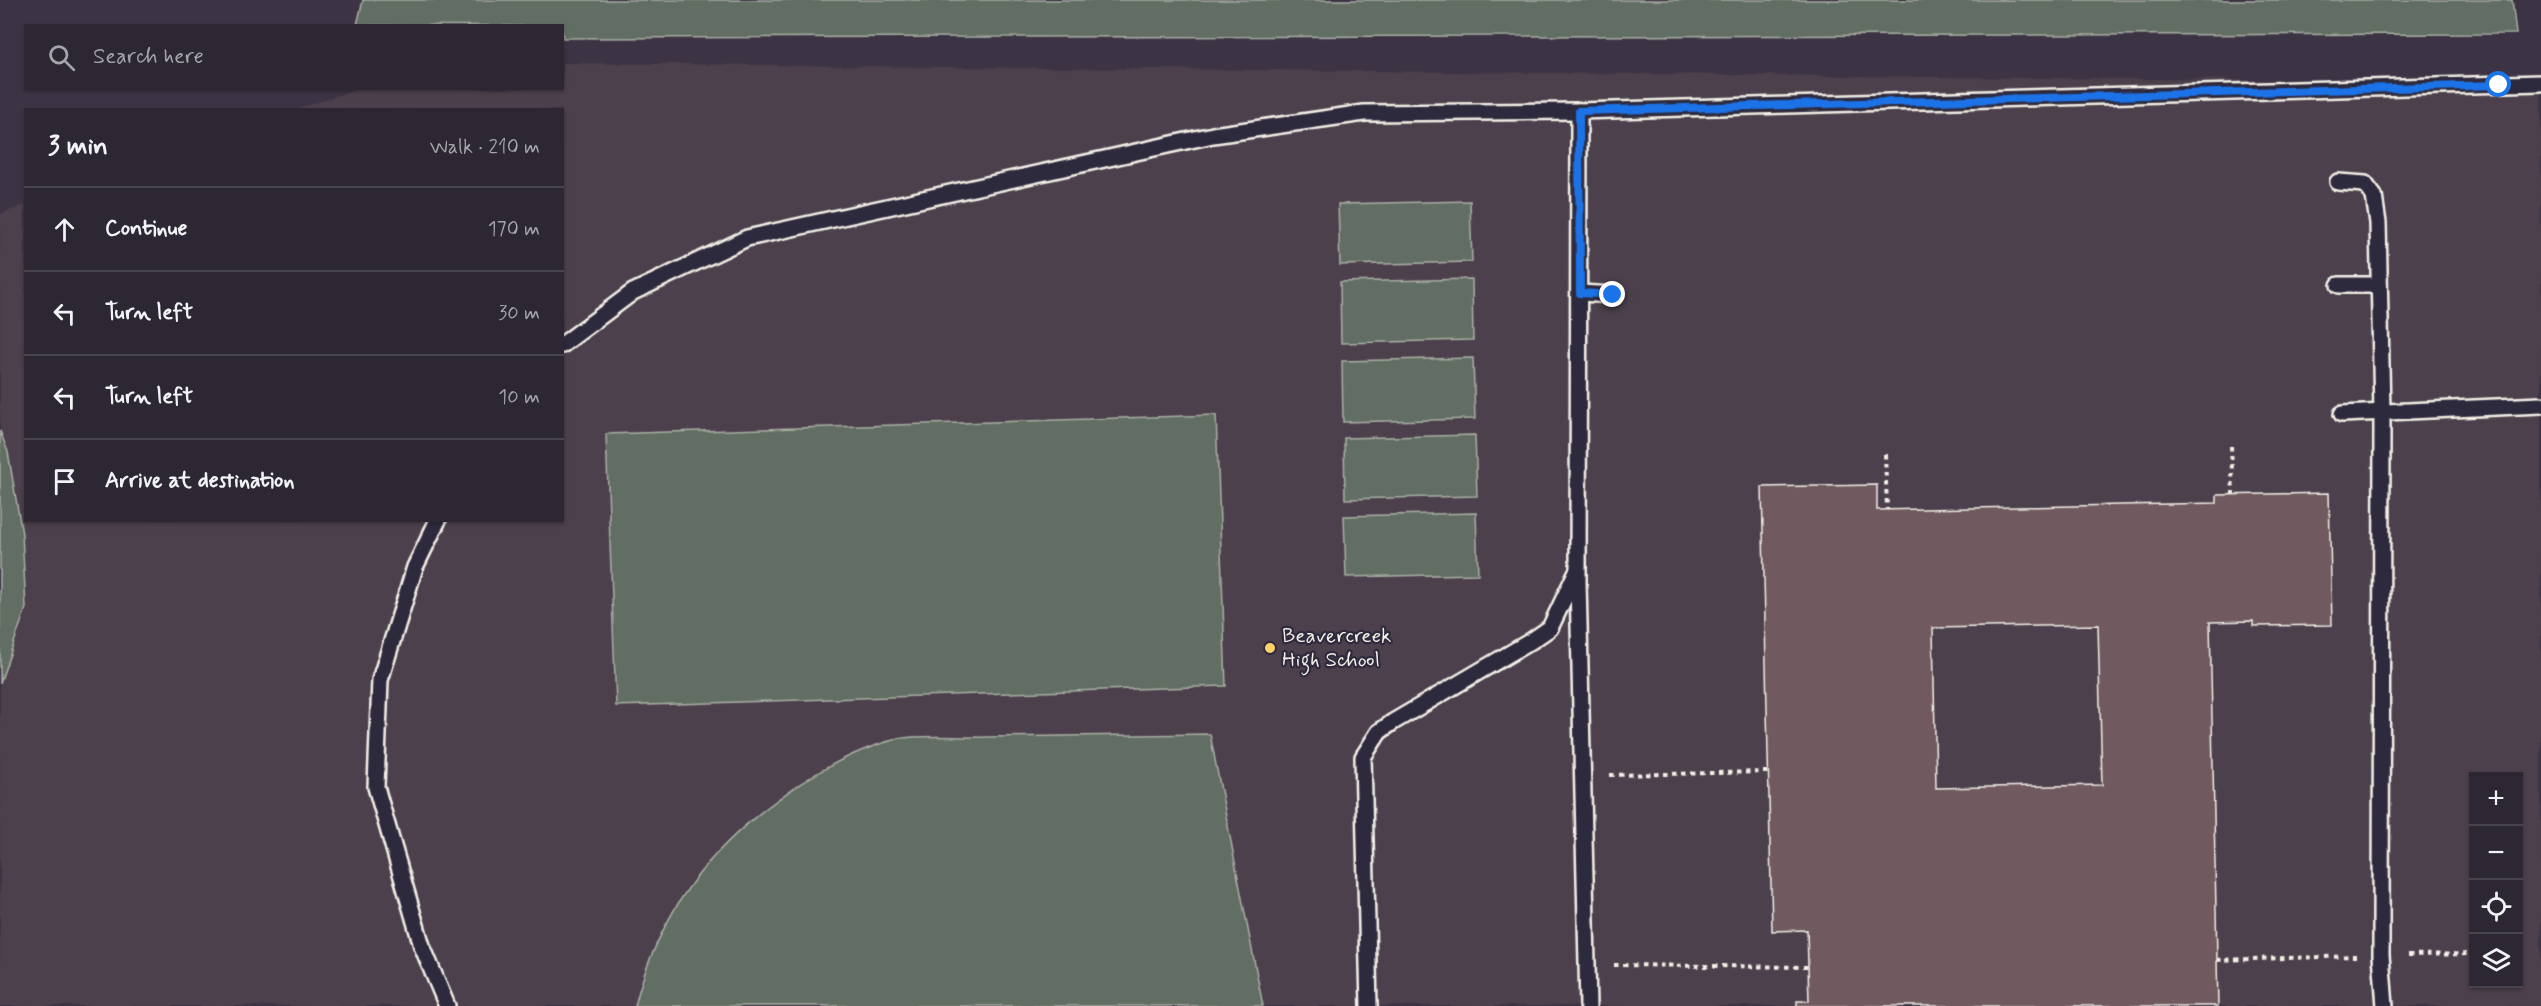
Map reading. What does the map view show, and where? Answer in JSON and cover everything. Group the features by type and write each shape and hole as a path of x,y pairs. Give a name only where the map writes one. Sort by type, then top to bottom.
{"lane":[{"path":"564,344 633,292 747,238 1213,135 1364,113 1579,111 2541,83"},
{"path":"1579,111 1581,776 1588,1006"},
{"path":"2338,182 2365,184 2374,196 2378,223 2382,412 2381,955 2385,1006"},
{"path":"2338,285 2379,285"},
{"path":"1580,293 1613,295"},
{"path":"2342,414 2541,405"},
{"path":"437,522 415,567 380,681 376,787 422,946 447,1006"},
{"path":"1369,1006 1363,758 1379,732 1393,722 1550,628 1579,566"}],"path":[{"path":"2231,446 2233,494"},
{"path":"1885,454 1887,509"},
{"path":"1581,776 1768,772"},
{"path":"2217,960 2469,954"},
{"path":"1586,965 1808,967"}],"shaded area":[{"name":"Beavercreek High School","path":"564,63 2541,83 2541,1006 0,1006 0,214 24,205 24,522 564,522 564,108 300,108 354,90 564,90"}],"green space":[{"path":"363,0 2512,0 2516,34 564,38 564,24 357,24"},
{"path":"1470,201 1472,262 1340,265 1338,204"},
{"path":"1472,279 1473,340 1341,343 1340,282"},
{"path":"1473,358 1475,419 1343,422 1342,361"},
{"path":"1216,415 1226,686 616,706 606,434"},
{"path":"0,431 8,452 22,534 26,608 0,683"},
{"path":"1475,435 1477,496 1345,499 1344,438"},
{"path":"1476,513 1478,574 1346,577 1344,516"},
{"path":"1210,734 1263,1006 635,1006 644,974 665,926 682,897 711,860 757,815 812,776 840,761 897,739 917,737"}],"building":[{"path":"1877,485 1877,510 2217,503 2217,495 2329,493 2332,625 2253,626 2253,621 2210,622 2218,1006 1797,1006 1797,1001 1809,1001 1807,930 1772,931 1762,487","holes":["2098,625 2102,785 1936,788 1933,628"]}],"place":[{"name":"Beavercreek High School","path":"1270,648"}],"route":[{"path":"1613,295 1580,293 1579,111 2499,85"}]}
